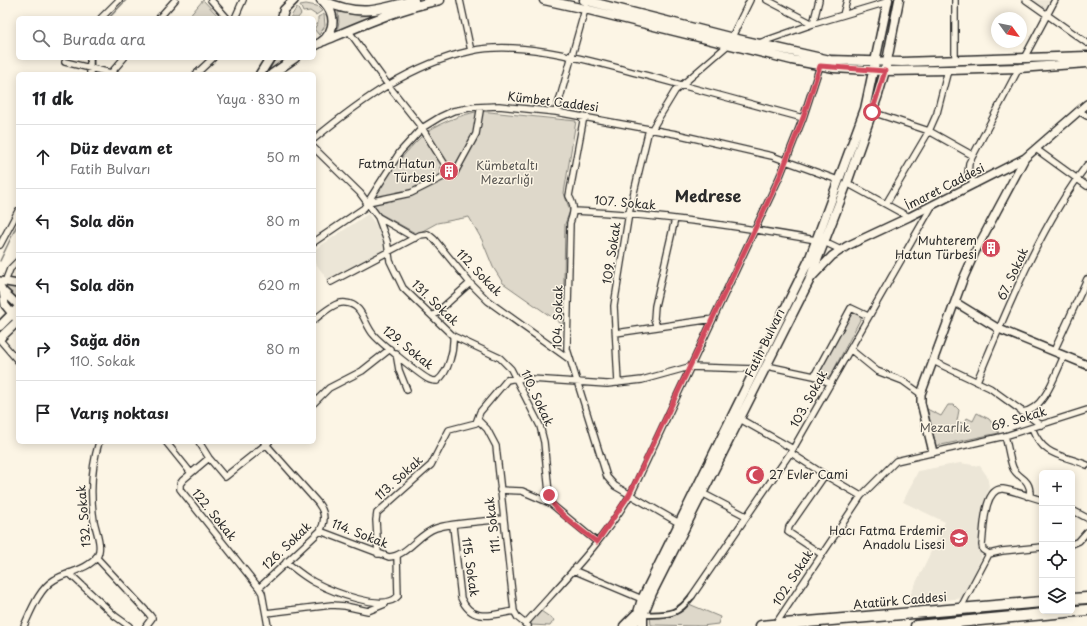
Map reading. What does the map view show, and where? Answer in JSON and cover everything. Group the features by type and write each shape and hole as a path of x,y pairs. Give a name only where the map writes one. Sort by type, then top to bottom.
{"highway":[{"path":"1075,599 1087,598"},
{"name":"Atatürk Caddesi","path":"761,626 1039,602"},
{"path":"916,626 1087,610"}],"main road":[{"path":"282,16 285,0"},
{"path":"282,16 284,10 294,0"},
{"path":"321,0 345,9 364,11 379,10 414,0"},
{"path":"321,0 329,8 333,18 332,30 324,40"},
{"path":"316,45 348,30 414,6 440,0"},
{"path":"544,0 586,2 820,66 885,71 1019,68 1087,62"},
{"name":"Fatih Bulvarı","path":"643,626 640,614 642,599 820,241 847,183 885,71 899,0"},
{"name":"Fatih Bulvarı","path":"634,626 809,281 838,180 865,109 887,1"},
{"path":"730,41 758,44 830,60 875,62 955,61 1087,56"},
{"path":"261,72 269,60"},
{"path":"275,72 292,60"},
{"path":"0,326 16,309"},
{"path":"0,339 16,323"},
{"path":"624,626 640,614 648,626"}],"street":[{"path":"103,16 119,0"},
{"path":"161,16 175,0"},
{"path":"211,0 225,16"},
{"path":"236,16 243,0"},
{"path":"460,0 471,51"},
{"path":"730,41 750,0"},
{"path":"767,0 776,2 813,24"},
{"path":"813,24 819,0"},
{"path":"843,15 847,0"},
{"path":"955,0 955,61"},
{"path":"1026,0 1087,43"},
{"path":"1024,58 1055,0"},
{"path":"758,44 813,24 887,1"},
{"path":"556,112 586,2"},
{"path":"348,30 388,85 422,128 444,163 445,176"},
{"name":"109. Sokak","path":"618,383 614,306 629,213 651,129 669,98 680,85 730,41"},
{"path":"316,137 346,112 388,85 429,64 471,51 494,49 523,50 572,56 803,118"},
{"path":"90,60 90,71"},
{"path":"114,72 123,60"},
{"path":"198,72 211,60"},
{"path":"65,62 90,71 98,70 108,72"},
{"path":"514,611 515,615 526,625 597,542 629,495 713,319 786,160 803,118 820,66"},
{"path":"975,184 971,180 967,168 972,155 1019,68"},
{"path":"886,204 929,131 937,113 948,70"},
{"name":"İmaret Caddesi","path":"809,281 825,263 841,250 932,206 1025,158 1087,104"},
{"name":"Kümbet Caddesi","path":"316,241 364,208 400,152 422,128 453,111 475,107 499,106 556,112 651,129 786,160 838,180"},
{"path":"368,202 410,192 445,176 453,176 476,134 480,111"},
{"path":"1079,111 1087,116"},
{"path":"872,112 929,131 972,155"},
{"name":"104. Sokak","path":"584,116 569,196 573,203 574,211 570,223 567,349 569,359 607,477 614,486 679,523"},
{"path":"1036,149 1087,186"},
{"name":"112. Sokak","path":"316,150 368,202 378,217 415,238"},
{"path":"933,452 921,403 921,394 976,250 1025,158"},
{"name":"67. Sokak","path":"978,382 999,329 1038,244 1076,179 1087,165"},
{"path":"847,183 909,217"},
{"name":"103. Sokak","path":"692,596 792,451 932,206"},
{"name":"107. Sokak","path":"574,211 629,213 755,229 820,241 841,250"},
{"path":"0,245 16,215"},
{"name":"131. Sokak","path":"378,217 385,232 390,262 403,288 453,336 453,349 450,359 443,375 437,381"},
{"path":"657,327 654,319 655,306 675,219"},
{"name":"112. Sokak","path":"331,282 415,238 424,234 431,236 470,283 488,301 569,359"},
{"path":"16,263 10,269 2,285 5,305 16,319"},
{"path":"1054,351 1087,279"},
{"path":"433,316 470,283"},
{"path":"2,285 16,284"},
{"path":"2,285 16,303"},
{"path":"1080,293 1087,296"},
{"name":"129. Sokak","path":"316,319 335,305 345,302 353,305 362,313 374,336 428,380 437,381"},
{"path":"955,302 999,329 1087,365"},
{"path":"814,376 851,308 868,316"},
{"path":"616,333 713,319"},
{"name":"110. Sokak","path":"453,336 500,358 507,363 516,378 540,426 544,442 550,502"},
{"path":"0,339 16,359"},
{"path":"316,401 328,388 362,371 390,349"},
{"path":"850,349 877,371 903,381 921,394"},
{"path":"396,353 399,370 407,390"},
{"path":"1022,412 1033,409 1042,400 1064,356"},
{"path":"934,361 990,388 1041,425"},
{"path":"767,366 814,376 830,383"},
{"path":"478,420 480,412 507,380 516,378 618,383 642,380 689,367 756,369"},
{"name":"69. Sokak","path":"933,452 1005,436 1087,410"},
{"path":"740,419 792,451 825,475 861,496"},
{"name":"111. Sokak","path":"478,420 487,429 496,446 514,611"},
{"name":"113. Sokak","path":"378,554 376,520 380,508 431,465 448,430 474,425 478,420"},
{"path":"1032,428 1040,445 1048,451 1087,465"},
{"path":"1005,436 1014,469 1029,486 1030,494 1027,496"},
{"name":"132. Sokak","path":"24,626 37,600 53,580 82,567 96,557 99,543 92,505 92,486 95,458 98,444"},
{"path":"168,444 191,473"},
{"path":"200,444 209,458 225,477 265,444"},
{"name":"126. Sokak","path":"259,588 320,531 324,520 322,509 267,444"},
{"name":"102. Sokak","path":"775,625 861,496 896,461 933,452"},
{"name":"122. Sokak","path":"209,458 180,484 182,493 259,588"},
{"path":"822,554 788,532 789,527 825,475"},
{"path":"988,554 983,550 982,545 989,497 997,490 1002,489 1039,499"},
{"path":"500,490 522,491 550,502 597,542"},
{"path":"702,493 746,516"},
{"path":"1075,512 1087,518"},
{"name":"114. Sokak","path":"320,531 386,557 397,556 431,530 503,519"},
{"name":"115. Sokak","path":"453,526 461,598 466,609 472,613 484,616 514,611"},
{"path":"1075,543 1079,541 1087,532"},
{"path":"988,554 1039,547"},
{"path":"960,609 988,554"},
{"path":"266,613 332,605 345,606 368,612 394,601 398,596 397,556"},
{"path":"96,557 152,618 146,626"},
{"path":"286,562 304,576 326,587 375,603 387,603"},
{"path":"573,570 642,599"},
{"path":"69,573 114,616 129,626"},
{"path":"259,588 268,626"},
{"path":"640,614 672,613 679,610 692,596"}],"shaded area":[{"path":"1032,0 1051,0 1045,10"},
{"path":"368,214 378,228 386,249 327,279 316,264 316,249"},
{"name":"Hacı Fatma Erdemir Anadolu Lisesi","path":"960,463 980,466 987,476 989,486 983,509 981,558 964,598 906,604 945,522 903,502 918,471"}],"green space":[{"path":"203,0 218,16 190,16"},
{"path":"306,4 317,6 322,11 316,15 310,11 303,12 300,5"},
{"path":"297,7 301,14 300,16 291,16"},
{"path":"338,12 360,16 373,15 373,17 337,31 339,22"},
{"path":"324,14 325,26 319,35 316,31 318,17"},
{"path":"275,60 287,60 270,72 268,72"},
{"name":"Kümbetaltı Mezarlığı","path":"480,111 576,121 564,193 570,211 565,224 563,325 503,283 493,267 482,240 469,217 437,223 417,234 379,213 375,205 374,199 377,192 389,173 422,136 434,127 446,121"},
{"path":"3,284 16,287 16,297 0,293"},
{"path":"852,311 862,316 830,377 820,372"},
{"name":"Mezarlık","path":"948,405 954,405 959,410 957,421 964,424 967,418 973,421 977,413 989,419 999,433 936,446 927,409 941,416"},
{"path":"689,604 720,617 718,624 702,626 651,625 650,616 677,614"},
{"path":"541,611 554,620 550,626 531,625 531,621"}],"waterway":[{"path":"111,16 126,0"},
{"path":"94,60 94,66"},
{"path":"0,261 16,227"}],"place":[{"name":"Fatma Hatun Türbesi","path":"449,171"},
{"name":"Muhterem Hatun Türbesi","path":"991,248"},
{"name":"27 Evler Cami","path":"755,475"},
{"name":"Hacı Fatma Erdemir Anadolu Lisesi","path":"959,538"}],"district":[{"name":"Medrese","path":"708,196"}],"route":[{"path":"549,495 550,502 556,509 597,542 633,490 780,176 803,118 820,66 885,71 872,112"}]}
